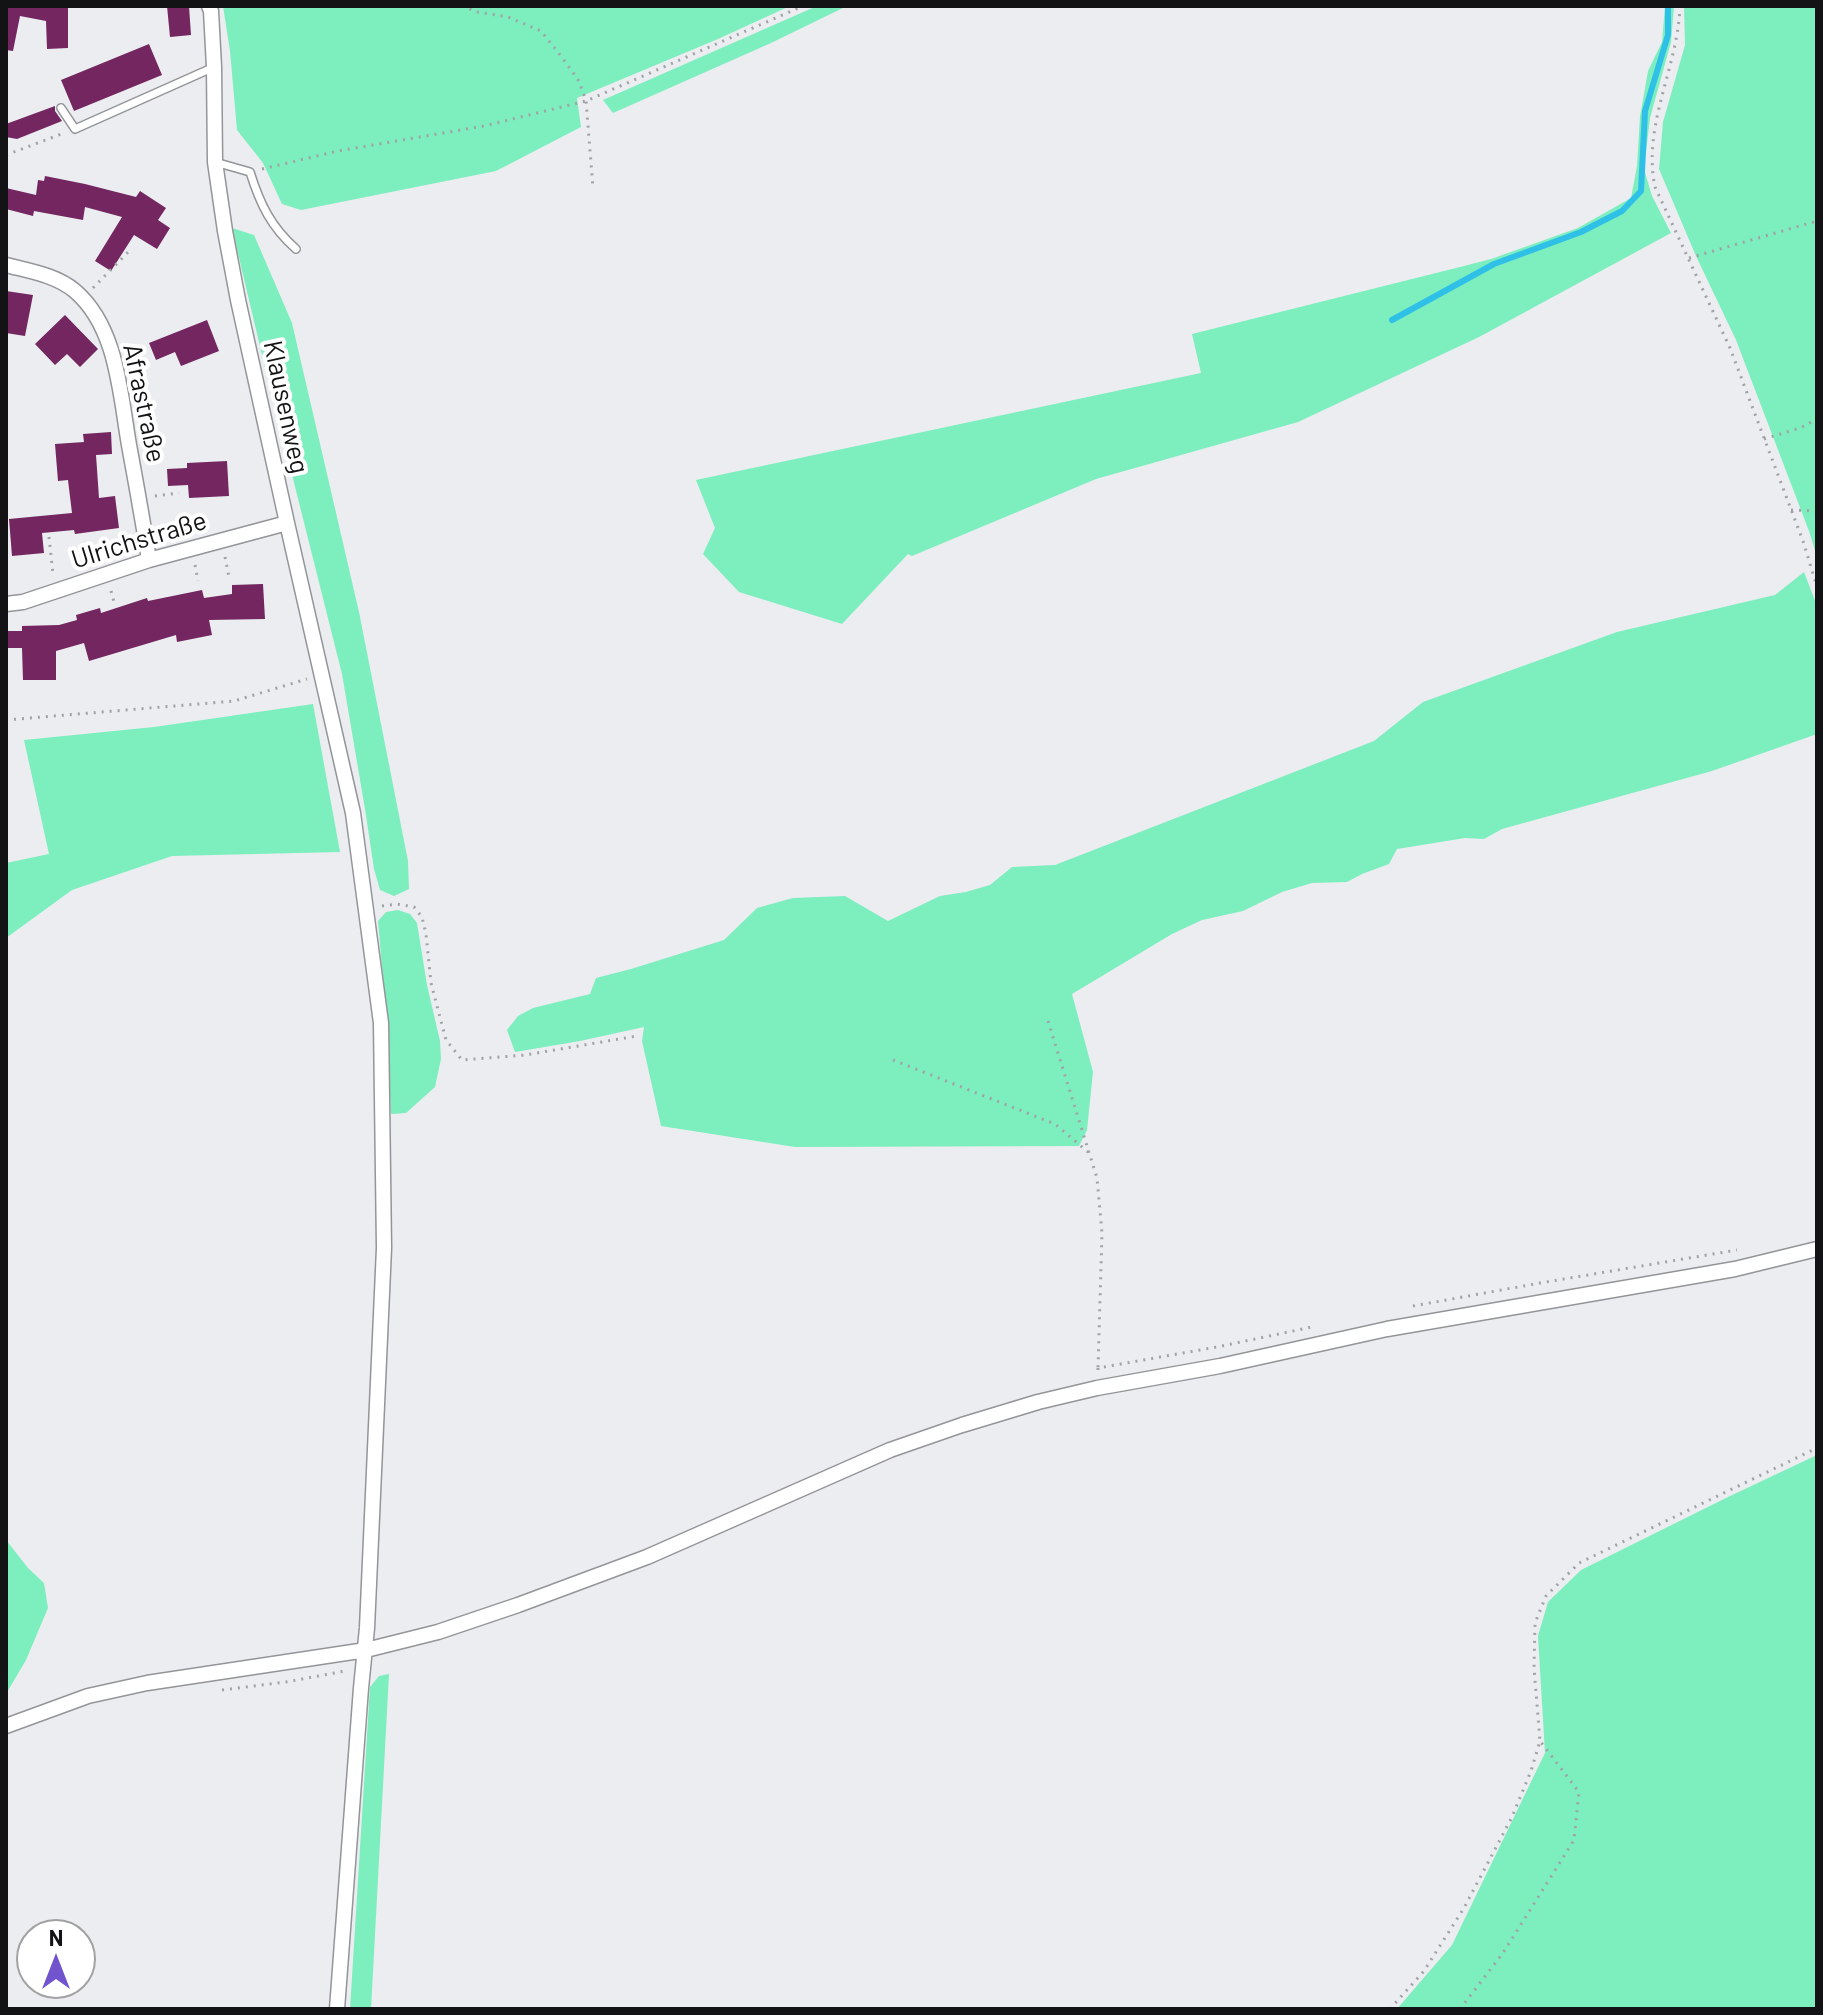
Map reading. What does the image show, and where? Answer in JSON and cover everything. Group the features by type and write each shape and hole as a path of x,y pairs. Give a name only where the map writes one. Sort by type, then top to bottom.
{"street":[{"name":"Klausenweg","path":"209,6 214,67 215,162 225,231 353,813 381,1023 384,1248 366,1650 361,1678 337,2009"},
{"name":"Afrastraße","path":"6,265 44,274 73,289 91,308 104,331 114,360 149,560"},
{"name":"Ulrichstraße","path":"6,604 23,602 149,560 287,523"},
{"path":"6,1726 88,1696 147,1683 366,1650 438,1632 647,1557 890,1450 1038,1402 1387,1329 1735,1269 1817,1249"}],"lane":[{"path":"61,108 75,129 214,67"},
{"path":"215,162 250,172 258,200 279,235 296,249"}],"path":[{"path":"462,6 508,17 541,31 579,81 586,101 593,188"},
{"path":"250,172 338,151 484,126 586,101 803,6"},
{"path":"1680,6 1675,48 1657,116 1651,169 1655,187 1730,348 1803,541 1817,587"},
{"path":"6,155 75,129"},
{"path":"1689,258 1817,221"},
{"path":"81,298 99,284 132,248"},
{"path":"1764,439 1800,428 1817,419"},
{"path":"139,498 179,493"},
{"path":"1791,510 1817,511"},
{"path":"222,540 229,577"},
{"path":"6,720 234,701 298,683 321,673"},
{"path":"367,907 397,904 414,907 422,917 431,983 446,1040 462,1060 525,1055 637,1036"},
{"path":"1048,1021 1097,1178 1102,1233 1098,1368"},
{"path":"893,1060 1055,1124 1091,1154"},
{"path":"1390,2009 1424,1971 1464,1908 1512,1817 1531,1771 1540,1741 1534,1668 1535,1623 1546,1596 1579,1563 1817,1448"},
{"path":"1460,2009 1503,1953 1574,1840 1579,1792 1540,1741"}],"green space":[{"path":"223,6 790,6 577,98 581,127 496,171 301,210 282,204 263,163 237,130"},
{"path":"817,6 847,6 613,113 603,100"},
{"path":"1665,6 1674,6 1671,42 1650,118 1644,169 1652,196 1671,233 1479,337 1298,422 1096,479 912,556 908,554 842,624 739,592 703,554 715,528 696,480 1201,373 1192,334 1491,259 1578,228 1631,198 1648,71 1662,42"},
{"path":"1684,6 1817,6 1817,557 1736,340 1659,169 1663,122 1685,45"},
{"path":"232,228 254,235 292,323 359,612 408,861 409,889 394,896 380,890 374,869 342,674"},
{"path":"1804,572 1817,606 1817,734 1712,771 1502,829 1484,839 1465,838 1397,849 1389,864 1347,882 1312,883 1282,892 1243,911 1202,920 1172,934 1072,994 1093,1072 1087,1130 1079,1146 795,1147 661,1126 642,1041 644,1027 515,1052 507,1030 518,1016 533,1008 590,994 596,978 724,940 757,908 793,898 845,896 888,921 940,896 990,885 1012,867 1055,865 1374,741 1423,702 1617,632 1775,595"},
{"path":"313,704 340,852 172,856 72,890 6,938 6,863 49,854 24,740 154,727"},
{"path":"398,910 410,914 417,923 441,1059 435,1087 406,1113 391,1114 378,921 386,912"},
{"path":"1817,1455 1817,2009 1397,2009 1452,1945 1545,1753 1538,1636 1548,1602 1581,1570"},
{"path":"6,1540 44,1583 48,1608 26,1660 6,1694"},
{"path":"389,1674 371,2009 350,2009 370,1687 379,1676"}],"building":[{"path":"6,6 68,6 68,48 47,49 46,21 20,16 13,51 6,50"},
{"path":"167,6 189,6 191,35 170,37"},
{"path":"149,44 162,75 74,111 61,80"},
{"path":"55,106 62,121 17,139 6,137 6,124"},
{"path":"45,176 136,197 140,191 166,208 158,220 170,228 157,249 134,235 111,271 95,261 122,217 85,207 83,220 34,211 33,216 6,209 6,188 36,195 38,180 44,181"},
{"path":"6,291 33,295 25,336 6,333"},
{"path":"65,315 98,349 80,367 67,354 55,365 35,344"},
{"path":"207,320 219,351 181,366 175,352 156,360 149,343"},
{"path":"111,432 112,454 96,455 99,498 115,496 119,528 75,534 74,530 42,533 44,553 12,556 9,519 72,513 68,480 58,481 55,444 84,442 83,434"},
{"path":"227,461 229,496 189,498 188,485 168,486 167,469 187,468 187,463"},
{"path":"263,584 265,619 209,620 212,635 177,642 176,635 89,661 84,643 56,651 56,680 23,680 22,648 6,648 6,631 22,631 22,626 59,625 77,620 76,615 100,608 101,613 147,598 148,601 202,590 204,598 232,594 232,585"}],"waterway":[{"path":"1392,320 1494,264 1581,232 1622,211 1641,191 1645,111 1668,35 1668,6"}]}
